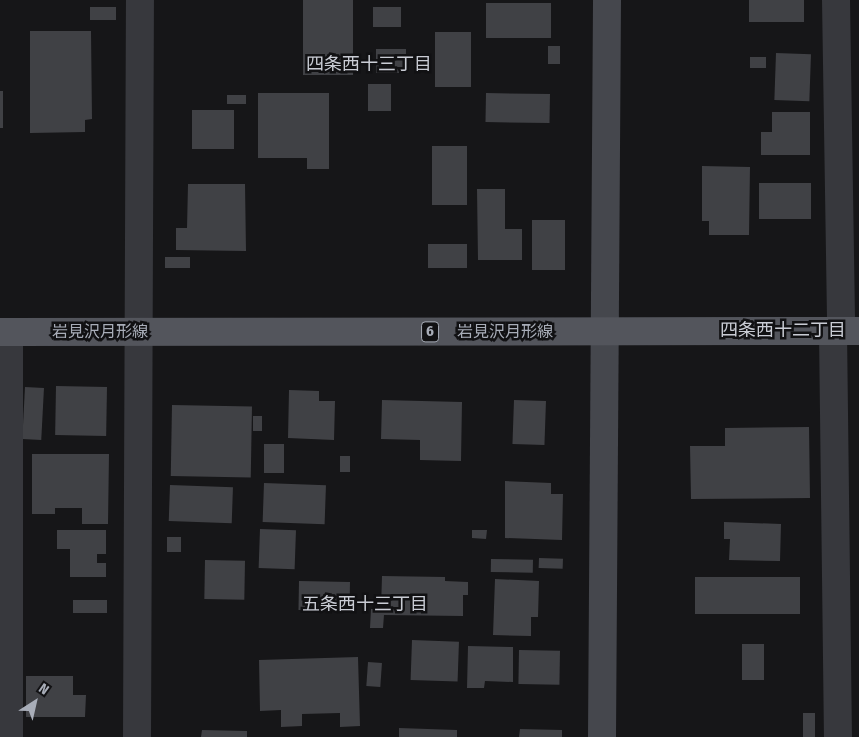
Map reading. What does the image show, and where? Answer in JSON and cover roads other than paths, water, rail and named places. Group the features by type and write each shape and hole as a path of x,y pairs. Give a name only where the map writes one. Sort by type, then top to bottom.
{"main road":[{"name":"岩見沢月形線","path":"5,332 604,333 844,331"}],"street":[{"path":"137,737 140,0"},
{"path":"602,737 607,0"},
{"path":"836,0 844,331 838,737"},
{"path":"5,332 9,737"}],"district":[{"name":"四条西十三丁目","path":"369,64"},
{"name":"四条西十二丁目","path":"783,330"},
{"name":"五条西十三丁目","path":"365,604"}]}
